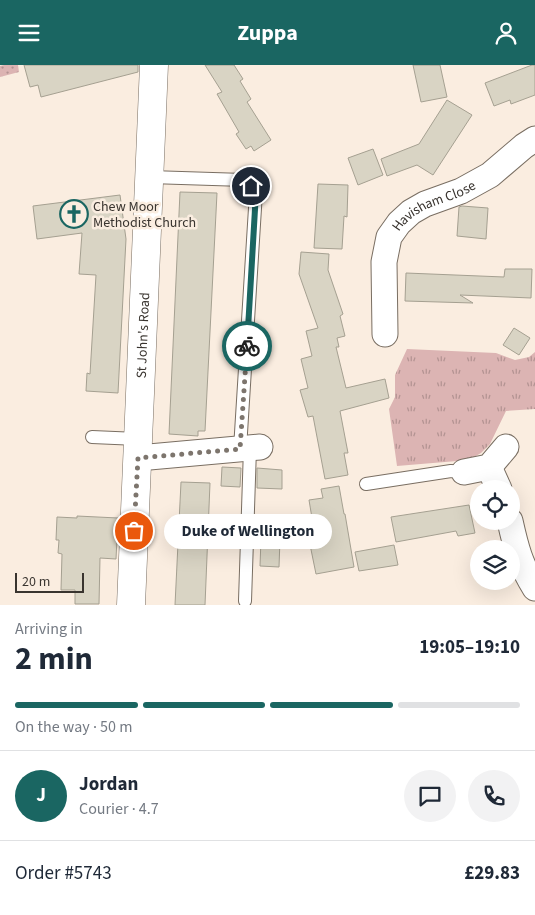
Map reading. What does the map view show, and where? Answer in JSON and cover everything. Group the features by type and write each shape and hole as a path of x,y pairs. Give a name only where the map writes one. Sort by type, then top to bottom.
{"street":[{"name":"St John's Road","path":"131,605 154,65"},
{"name":"Havisham Close","path":"385,334 384,263 389,237 399,223 411,212 425,204 460,191 490,175 535,139"},
{"path":"464,472 494,478 506,447"},
{"path":"138,448 250,448"},
{"path":"512,530 517,553 535,588"}],"lane":[{"path":"150,177 244,180 256,192 245,601"},
{"path":"92,437 138,448"},
{"path":"366,484 451,471 464,472"}],"green space":[{"path":"18,65 19,72 0,77 0,66"},
{"path":"407,349 496,353 515,360 529,357 535,352 535,409 506,411 490,444 481,453 469,460 397,466 389,409 395,397 395,375"}],"building":[{"path":"24,65 138,65 138,72 41,97 38,85 30,87"},
{"path":"205,65 234,65 243,79 240,81 251,99 247,102 271,140 254,151 251,146 246,149 236,134 239,132 217,94 222,92"},
{"path":"413,65 440,65 447,97 421,102"},
{"path":"535,65 535,95 511,104 510,100 494,106 485,83"},
{"path":"447,100 472,115 433,175 417,165 387,176 381,159 419,144"},
{"path":"373,149 383,175 358,185 348,158"},
{"path":"318,184 348,185 347,217 344,216 342,249 314,248"},
{"path":"180,192 217,193 205,431 198,431 198,436 169,434"},
{"path":"120,195 126,239 118,393 86,391 87,373 90,374 96,275 79,274 82,233 37,239 33,206"},
{"path":"459,207 488,208 486,239 457,236"},
{"path":"301,252 329,254 328,270 343,314 340,316 345,336 337,338 339,347 336,347 346,388 385,379 389,398 340,411 348,453 344,453 348,475 325,479 313,416 308,417 300,390 308,388 301,359 312,356 306,331 318,328 299,274"},
{"path":"505,269 532,269 531,298 460,295 473,303 405,301 406,273 504,277"},
{"path":"514,328 530,338 519,355 503,345"},
{"path":"222,467 241,468 240,487 221,486"},
{"path":"257,468 282,470 282,489 257,488"},
{"path":"181,482 210,483 205,605 175,605"},
{"path":"339,486 354,567 316,574 306,525 313,524 309,500 323,498 321,489"},
{"path":"469,505 470,530 474,530 475,533 458,536 456,531 396,542 391,517"},
{"path":"77,516 118,518 116,559 100,558 99,604 75,604 75,590 61,590 62,554 58,553 59,540 56,540 57,517 77,518"},
{"path":"261,539 280,539 279,567 260,566"},
{"path":"394,545 398,565 359,571 355,552"}],"way so far":[{"path":"134,531 138,458 240,449 247,346"}],"place":[{"name":"Chew Moor Methodist Church","path":"74,214"},
{"name":"Duke of Wellington","path":"134,531"}],"route":[{"path":"247,346 256,192 251,186"}]}
